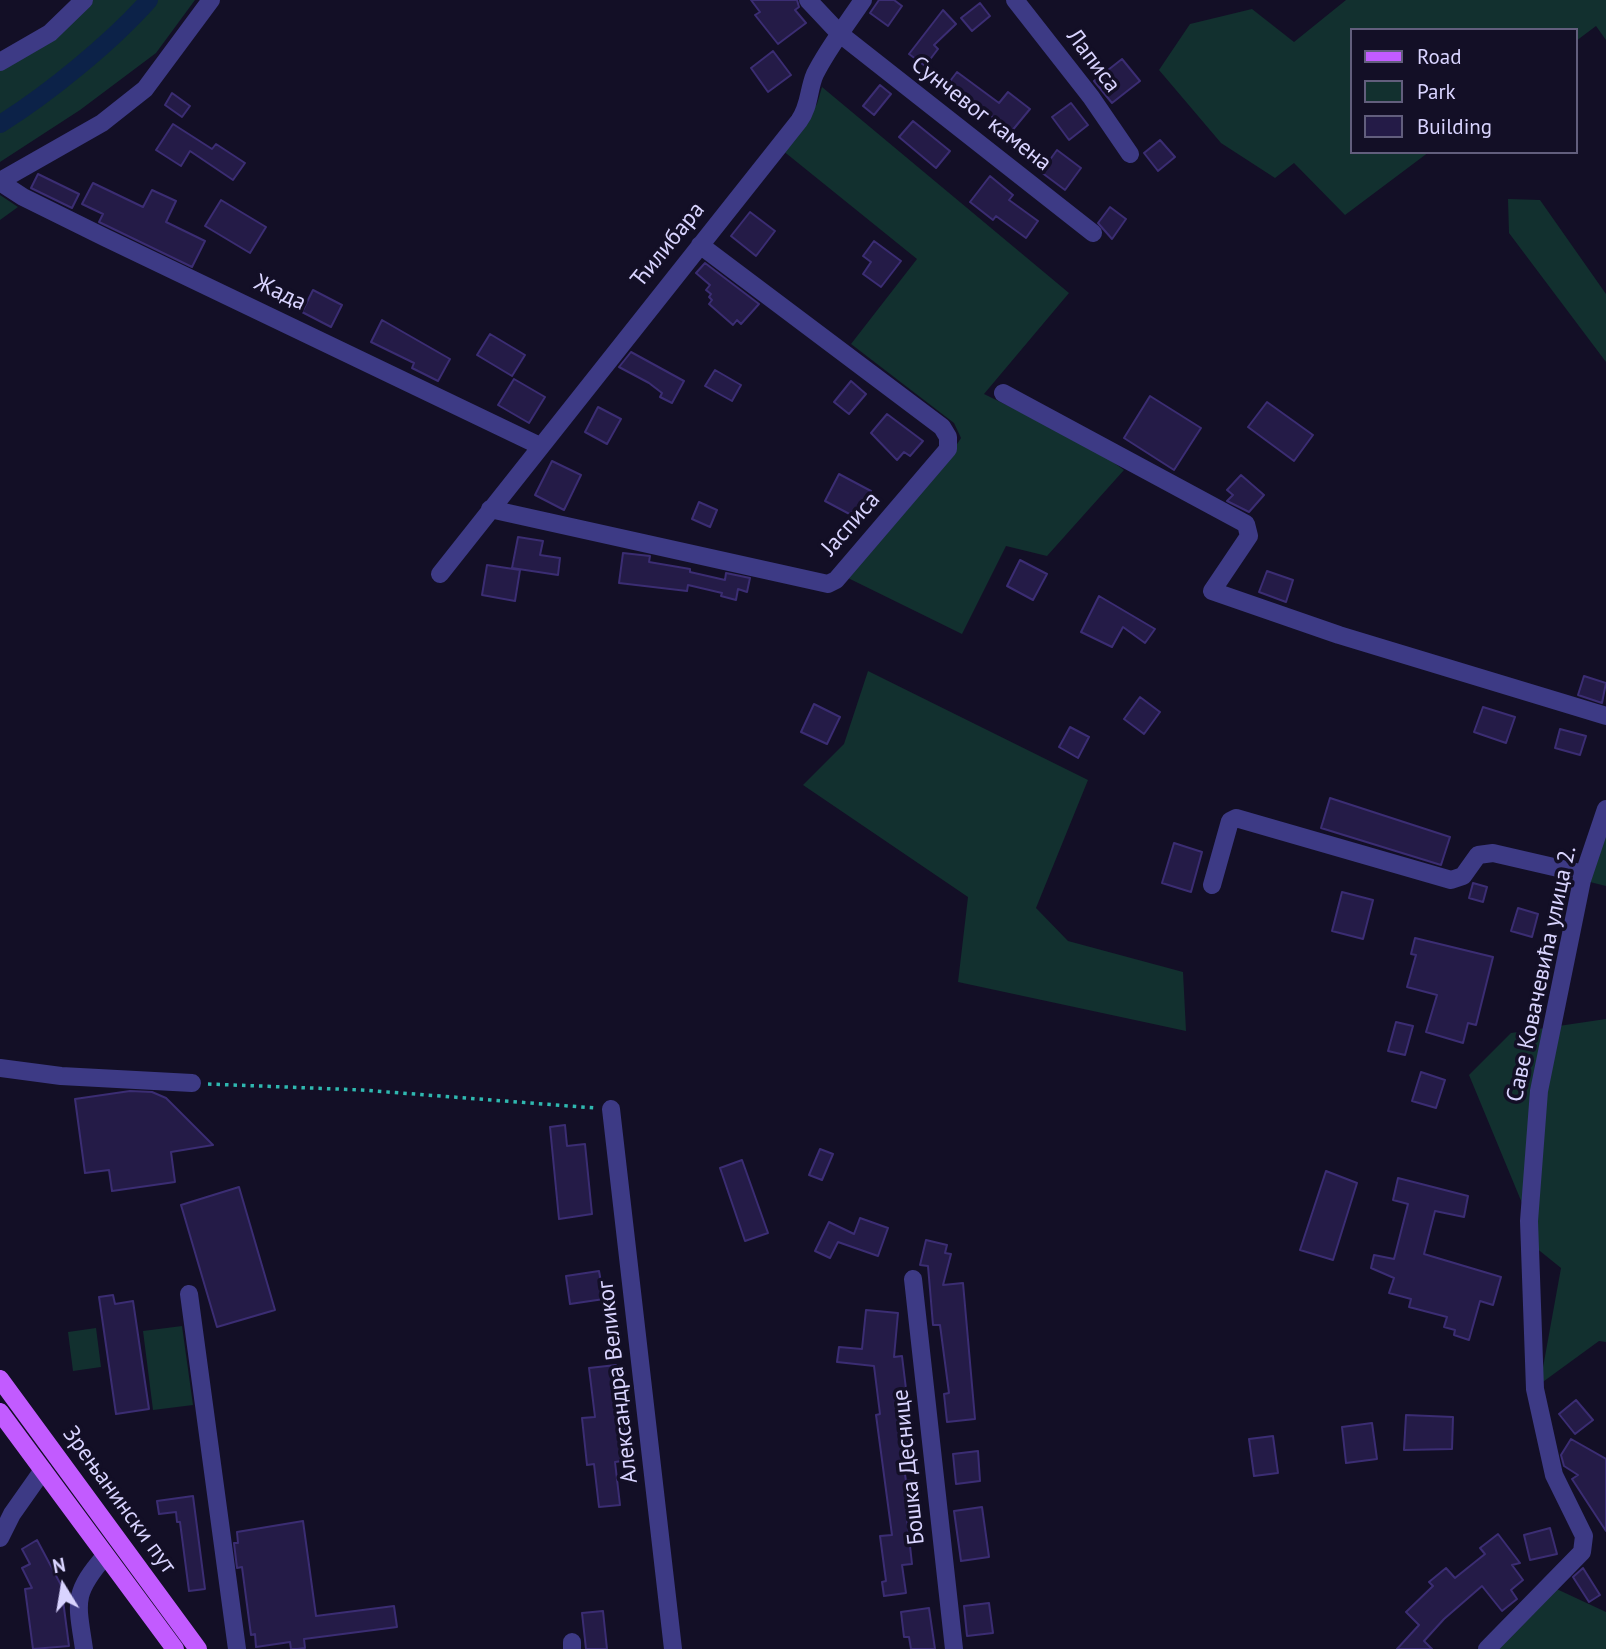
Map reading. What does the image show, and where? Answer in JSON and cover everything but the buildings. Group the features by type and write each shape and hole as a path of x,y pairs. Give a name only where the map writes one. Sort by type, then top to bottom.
{"main road":[{"name":"Зрењанински пут","path":"0,1379 198,1649"},
{"name":"Зрењанински пут","path":"0,1412 175,1649"}],"street":[{"path":"0,62 50,33 83,0"},
{"path":"0,181 102,123 145,89 211,0"},
{"name":"Сунчевог камена","path":"808,0 840,34 1093,233"},
{"name":"Ћилибара","path":"491,509 808,108 813,79 863,0"},
{"name":"Лаписа","path":"1015,0 1091,97 1130,154"},
{"name":"Жада","path":"0,181 23,197 106,238 540,446"},
{"name":"Јасписа","path":"491,509 828,583 836,580 947,449 948,437 943,427 700,245"},
{"path":"1003,393 1246,524 1249,536 1212,591 1339,635 1606,716"},
{"path":"440,574 491,509"},
{"name":"Саве Ковачевића улица 2.","path":"1487,1649 1583,1552 1584,1536 1554,1475 1542,1432 1535,1389 1529,1220 1538,1091 1584,874 1606,809"},
{"path":"1212,885 1230,821 1236,818 1451,880 1462,876 1478,855 1493,853 1584,874"},
{"path":"0,1069 61,1076 192,1083"},
{"name":"Александра Великог","path":"611,1109 673,1649"},
{"name":"Бошка Деснице","path":"913,1279 954,1649"},
{"path":"189,1294 237,1649"},
{"path":"0,1538 12,1514 43,1470"},
{"path":"84,1649 77,1602 80,1589 105,1556"}],"path":[{"path":"192,1083 362,1090 611,1109"}],"green space":[{"path":"84,0 195,0 156,53 80,110 0,162 0,62"},
{"path":"1346,0 1606,0 1606,40 1596,26 1578,40 1578,28 1350,28 1350,154 1426,154 1345,215 1294,163 1275,178 1221,143 1159,70 1190,24 1252,9 1294,42"},
{"path":"822,87 1069,293 984,394 1090,446 1124,470 1047,556 1006,546 962,634 848,578 946,461 961,438 954,423 851,344 917,259 782,150 817,104"},
{"path":"0,195 18,207 0,220"},
{"path":"1508,199 1540,200 1606,294 1606,362 1509,233"},
{"path":"868,671 1088,780 1036,908 1068,941 1183,972 1186,1031 958,982 968,897 803,785 844,744"},
{"path":"1606,809 1606,886 1582,880"},
{"path":"1606,1019 1606,1342 1599,1341 1540,1384 1561,1268 1530,1243 1529,1220 1469,1075 1511,1033"},
{"path":"182,1326 193,1405 153,1410 143,1331"},
{"path":"96,1328 101,1367 73,1371 68,1332"},
{"path":"1548,1585 1606,1612 1606,1649 1487,1649"}],"waterway":[{"path":"0,124 78,67 149,0"}]}
